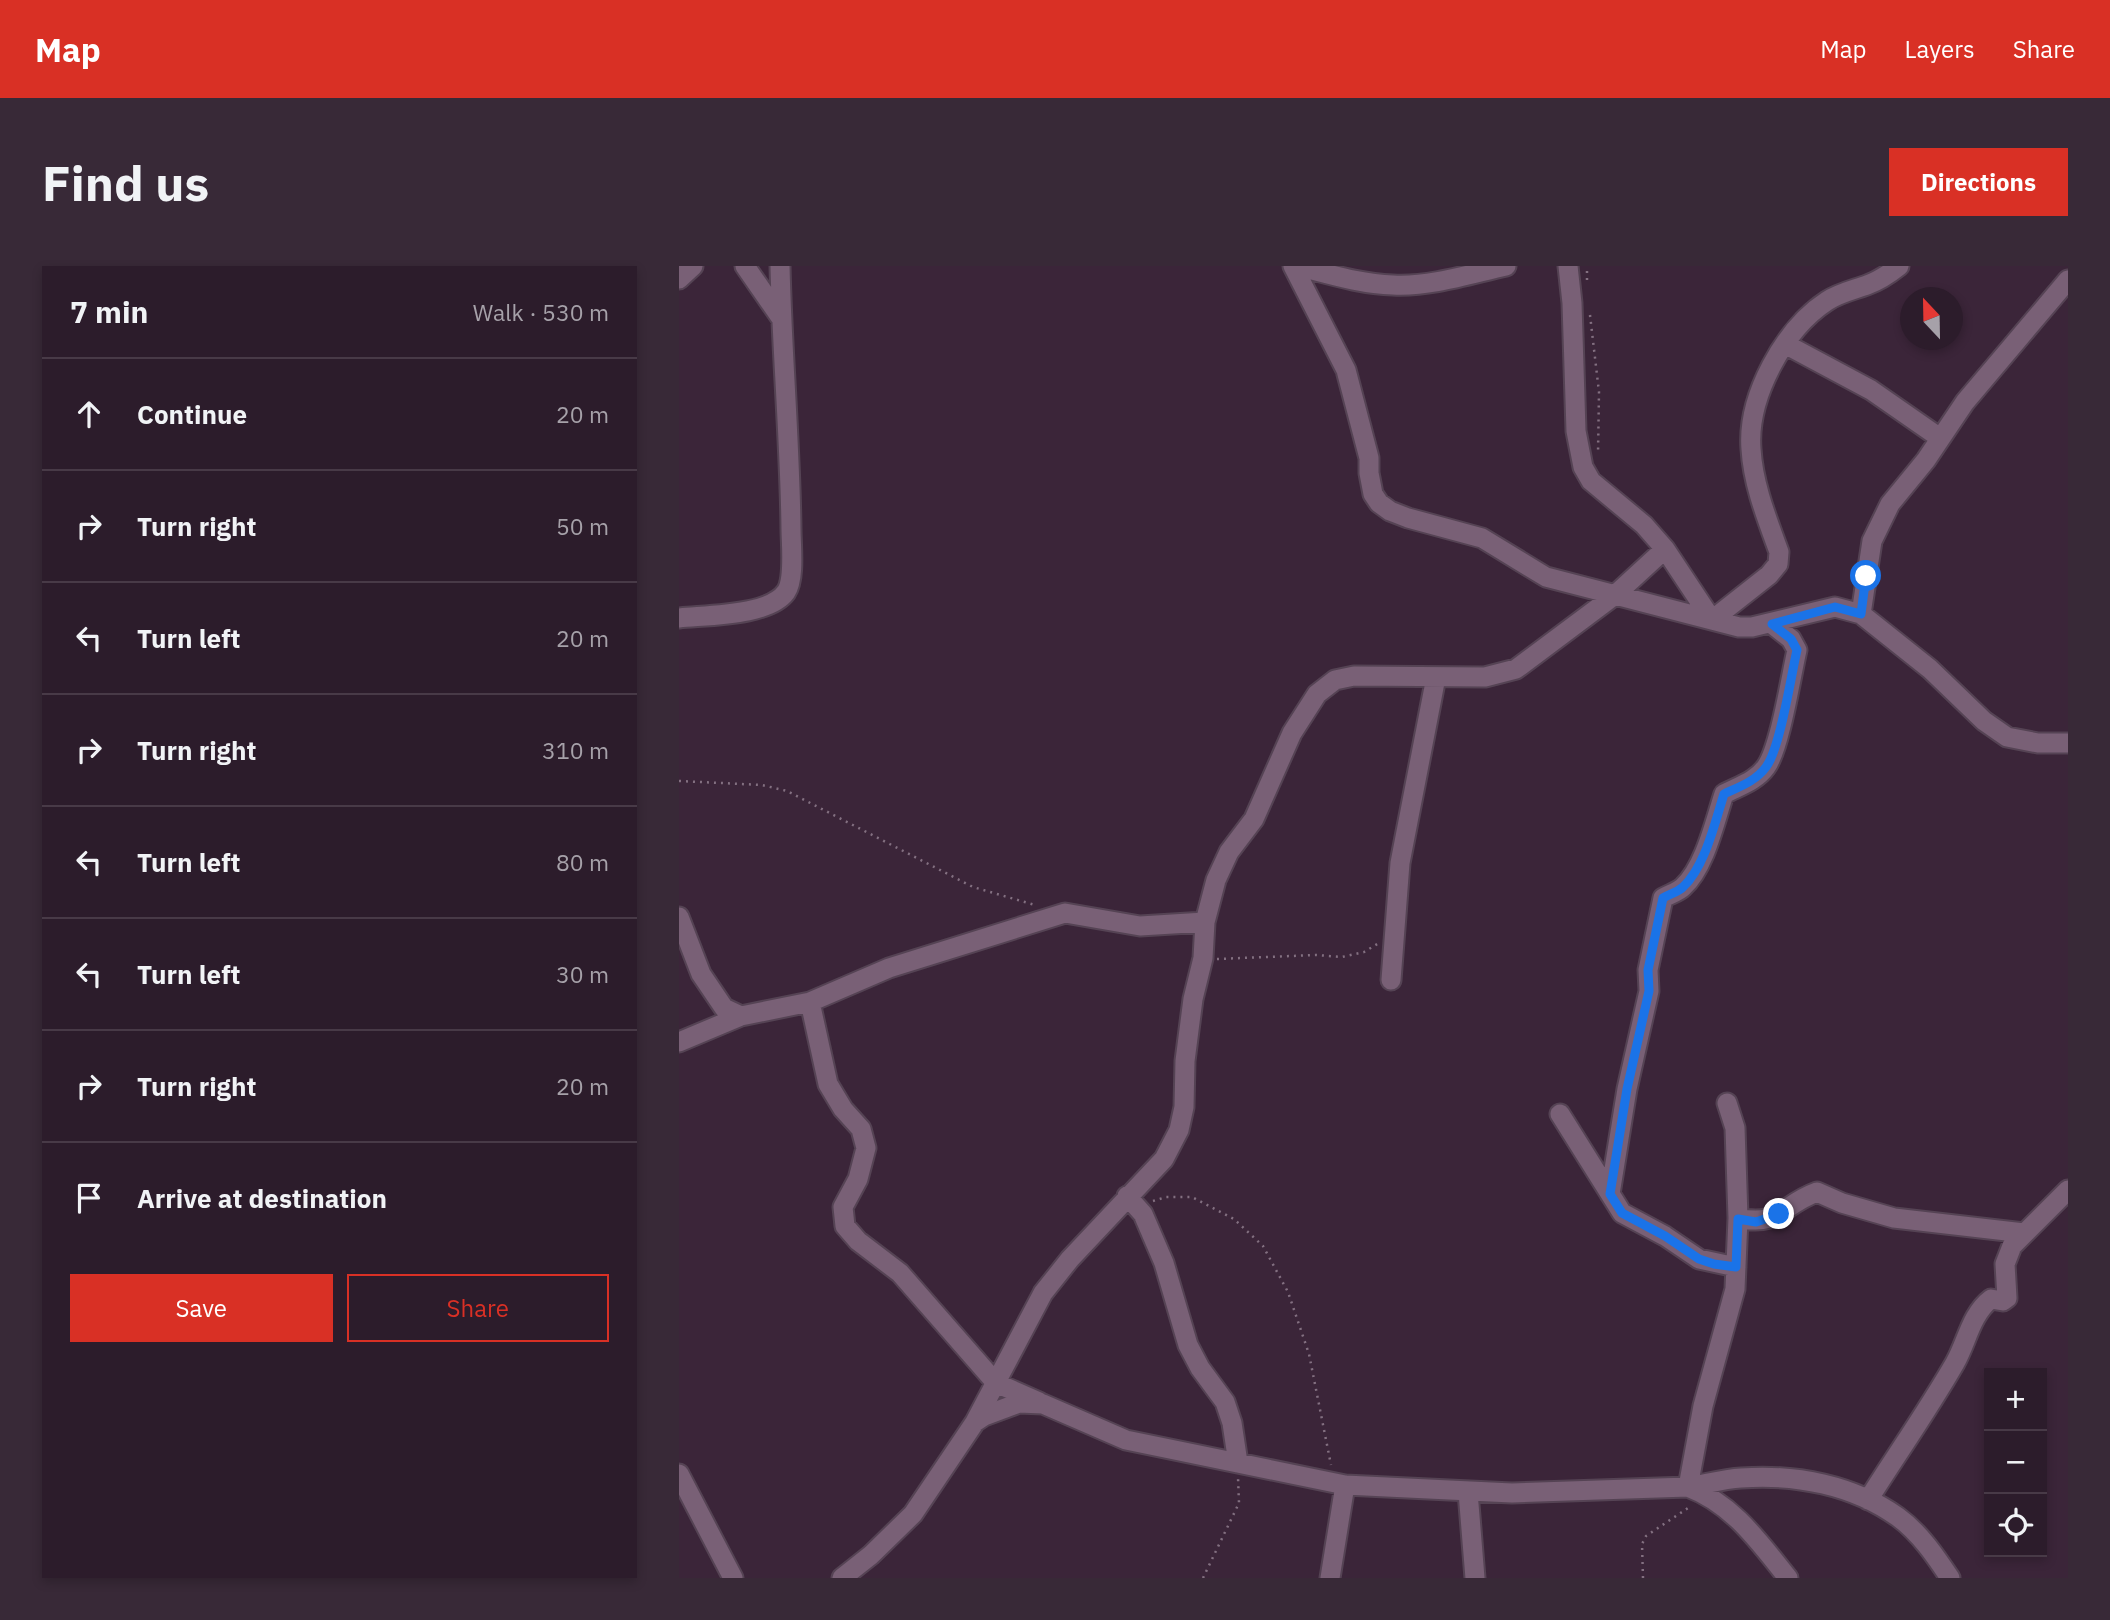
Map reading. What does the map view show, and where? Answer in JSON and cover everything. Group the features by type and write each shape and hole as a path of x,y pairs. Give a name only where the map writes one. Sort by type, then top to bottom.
{"street":[{"path":"679,279 693,266"},
{"path":"745,266 781,319"},
{"path":"679,618 758,609 771,605 787,591 791,571 790,466 780,266"},
{"path":"1295,266 1352,280 1394,286 1425,283 1506,266"},
{"path":"1295,266 1346,370 1369,458 1373,494 1379,503 1390,511 1408,519 1482,538 1546,578 1739,627 1772,624 1835,607 1861,614 1930,668 1984,721 2007,737 2038,743 2068,743"},
{"path":"1568,266 1572,303 1576,431 1583,467 1591,481 1644,525 1665,549 1712,620"},
{"path":"1712,620 1769,575 1778,564 1779,552 1755,478 1751,432 1761,387 1785,344 1813,311 1829,299 1869,285 1899,266"},
{"path":"1861,614 1873,541 1890,504 1926,460 1965,402 2068,280"},
{"path":"1785,344 1871,390 1940,438"},
{"path":"842,1578 871,1555 913,1514 975,1422 1043,1293 1070,1259 1131,1201 1164,1159 1178,1130 1184,1107 1185,1062 1193,999 1203,958 1205,922 1216,880 1229,852 1254,819 1292,733 1317,694 1335,680 1354,676 1485,677 1516,668 1615,595 1665,549"},
{"path":"1610,1194 1627,1089 1649,991 1648,970 1663,898 1683,888 1693,873 1706,850 1724,794 1756,778 1767,766 1775,745 1797,650 1791,639 1772,624"},
{"path":"1391,980 1400,863 1436,677"},
{"path":"679,1042 741,1016 810,1002 889,968 1065,913 1140,926 1205,922"},
{"path":"679,917 701,974 725,1008 741,1016"},
{"path":"810,1002 828,1084 843,1109 861,1129 866,1148 858,1179 843,1207 845,1226 858,1241 900,1273 996,1383 1126,1440 1338,1484 1512,1493 1688,1487 1739,1478 1784,1477 1847,1489 1900,1518 1933,1552 1950,1578"},
{"path":"1688,1487 1703,1406 1735,1289 1738,1219 1735,1128 1727,1103"},
{"path":"1560,1114 1622,1213 1665,1236 1699,1259 1736,1267"},
{"path":"1868,1500 1930,1406 1959,1356 1980,1307 1991,1298 2003,1301 2007,1298 2005,1264 2012,1246 2068,1190"},
{"path":"1738,1219 1756,1222 1766,1220 1779,1214 1798,1199 1817,1192 1842,1203 1894,1218 2024,1233"},
{"path":"1131,1201 1143,1214 1164,1263 1188,1345 1200,1368 1225,1402 1232,1423 1238,1463"},
{"path":"975,1422 1019,1403 1043,1404"},
{"path":"679,1474 733,1578"},
{"path":"1330,1578 1338,1484"},
{"path":"1688,1487 1709,1495 1751,1533 1788,1578"},
{"path":"1468,1492 1475,1578"}],"path":[{"path":"1587,266 1587,289"},
{"path":"1590,315 1599,392 1598,459"},
{"path":"679,780 762,785 787,791 973,887 1039,906"},
{"path":"1203,958 1230,960 1316,955 1342,957 1364,952 1384,941 1395,931"},
{"path":"1131,1201 1192,1197 1234,1219 1263,1246 1288,1292 1309,1354 1338,1484"},
{"path":"1203,1578 1238,1503 1238,1463"},
{"path":"1643,1578 1642,1544 1646,1536 1709,1495"}],"route":[{"path":"1779,1214 1756,1222 1738,1219 1736,1267 1699,1259 1665,1236 1622,1213 1610,1194 1627,1089 1649,991 1648,970 1663,898 1683,888 1693,873 1706,850 1724,794 1756,778 1767,766 1775,745 1797,650 1791,639 1772,624 1835,607 1861,614 1866,576"}]}
